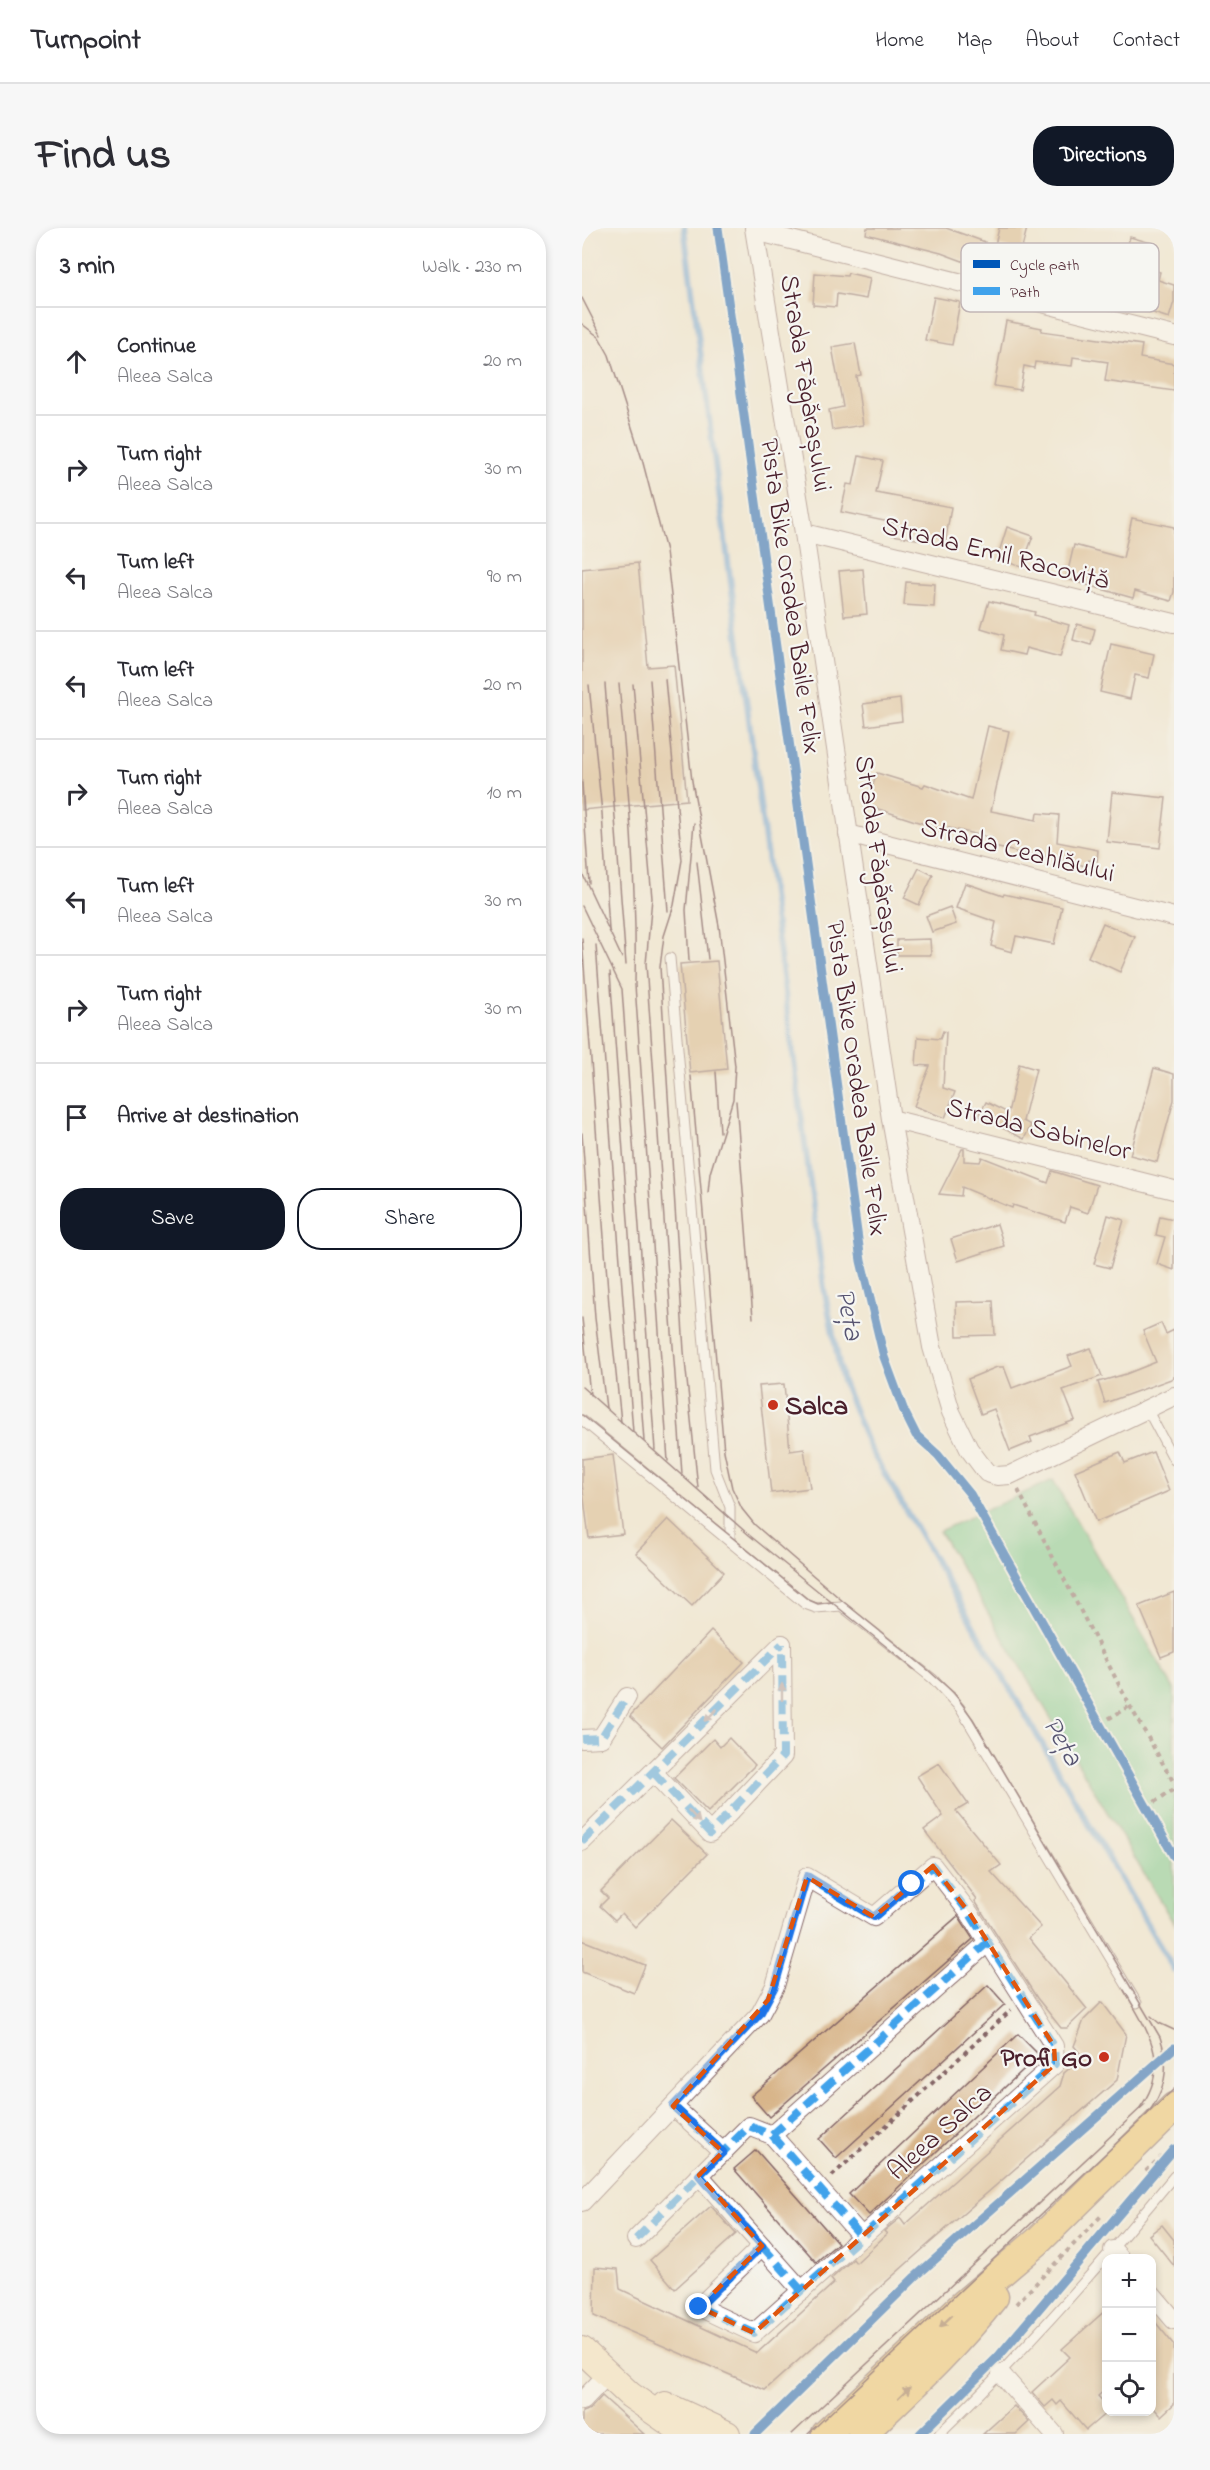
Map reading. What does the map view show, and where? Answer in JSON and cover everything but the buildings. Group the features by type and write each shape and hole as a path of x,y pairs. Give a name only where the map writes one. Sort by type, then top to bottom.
{"main road":[{"path":"826,2434 965,2302 1037,2241 1174,2107"},
{"path":"862,2434 977,2318 1037,2241"},
{"path":"582,2350 630,2396 662,2434"},
{"path":"630,2396 686,2434"},
{"path":"630,2396 661,2403 727,2434"}],"street":[{"path":"754,230 961,282"},
{"name":"Strada Făgărașului","path":"754,230 804,533 891,1119 929,1335 951,1412 978,1462 987,1473 997,1476 1010,1475"},
{"path":"1079,312 1174,336"},
{"name":"Strada Emil Racoviță","path":"804,533 1174,623"},
{"name":"Strada Ceahlăului","path":"848,834 1174,917"},
{"name":"Strada Sabinelor","path":"891,1119 1174,1190"},
{"path":"1010,1475 1174,1396"},
{"path":"582,1842 782,1644 783,1756 710,1833 654,1773"},
{"path":"582,1739 601,1738 627,1697"},
{"name":"Aleea Salca","path":"582,2202 760,2014 775,1986 807,1876 874,1917 933,1866 970,1914 1054,2046 1055,2064 754,2333 699,2307 762,2246"},
{"path":"772,2135 987,1944"},
{"path":"673,2106 723,2152"},
{"path":"636,2239 749,2126 772,2135 862,2237"},
{"path":"699,2175 802,2291"},
{"path":"1156,2299 1174,2320"},
{"path":"582,2402 608,2374"},
{"path":"1001,2374 1054,2434"}],"lane":[{"path":"670,958 715,1469 730,1507 730,1542"},
{"path":"1147,1408 1174,1460"},
{"path":"582,1420 811,1607 842,1606 949,1694 980,1738 1137,2003"},
{"path":"1117,2254 1174,2176"},
{"path":"939,2434 1001,2374 1102,2270"}],"path":[{"path":"1010,1475 1130,1706 1174,1783"},
{"path":"1101,1723 1130,1706"},
{"path":"1095,1712 1106,1732"},
{"path":"1147,1807 1174,1789"},
{"path":"1142,1798 1152,1817"},
{"path":"819,2187 1023,1999"},
{"path":"1142,2181 1174,2147"},
{"path":"1009,2312 1108,2208"}],"highlighted area":[{"path":"933,1866 970,1914 1054,2046 1055,2064 754,2333 699,2307 762,2246 699,2175 723,2152 673,2106 768,2000 807,1877 874,1917"}],"green space":[{"path":"1053,1480 1174,1689 1174,1924 939,1531"}],"waterway":[{"name":"Peța","path":"684,228 824,1288 842,1379 869,1447 1174,1970"}],"tram line":[{"path":"582,298 601,335"},
{"path":"582,324 599,337 609,355 642,459 666,551 692,781 719,926 735,1066 733,1099 710,1173 708,1193"},
{"path":"665,679 682,860 674,905 664,936 660,967 684,1351 698,1488"},
{"path":"650,680 668,911"},
{"path":"605,684 626,965"},
{"path":"619,684 633,872 635,985 668,1461"},
{"path":"633,684 652,898 646,964 682,1474"},
{"path":"589,685 602,813 609,930"},
{"path":"582,783 589,883"},
{"path":"689,961 686,910 694,823"},
{"path":"697,862 708,959"},
{"path":"582,873 622,958"},
{"path":"582,906 622,989 655,1450"},
{"path":"582,938 609,1305 621,1422"},
{"path":"596,945 633,1432"},
{"path":"610,972 644,1441"},
{"path":"716,1072 720,1132"},
{"path":"691,1076 724,1451 732,1488 742,1509 755,1525 954,1693 973,1719 1160,2037 1165,2059 1164,2080 1152,2108 1145,2117"},
{"path":"736,1101 753,1318"},
{"path":"582,1133 595,1318 606,1408"},
{"path":"582,1318 590,1395"},
{"path":"582,1387 749,1535 915,1670"},
{"path":"582,1415 809,1600 818,1604 833,1602"},
{"path":"1124,1990 1148,2035 1155,2063 1154,2078 1149,2093 1139,2109"},
{"path":"1151,2016 1159,2023 1174,2030"},
{"path":"808,2434 1174,2089"},
{"path":"792,2434 1145,2104"}],"marked path":[{"path":"654,1773 710,1833 783,1756 782,1644"},
{"path":"582,1842 782,1644"},
{"path":"582,1739 601,1738 627,1697"},
{"path":"699,2175 762,2246 699,2307 754,2333 1055,2064 1054,2046 970,1914 933,1866 874,1917 807,1877"},
{"path":"636,2239 749,2126 772,2135 987,1943"},
{"path":"673,2106 723,2152"},
{"path":"772,2135 862,2237"},
{"path":"762,2246 802,2291"}],"cycle path":[{"name":"Pista Bike Oradea Baile Felix","path":"718,228 861,1261 884,1357 904,1411 916,1435 938,1455 970,1494 1174,1856"},
{"path":"755,2434 915,2277 1174,2048"},
{"path":"920,2434 998,2357 1174,2149"}],"place":[{"name":"Salca","path":"773,1405"},
{"name":"Profi Go","path":"1104,2057"}],"route":[{"path":"699,2307 762,2246 699,2175 723,2152 673,2106 760,2014 775,1986 807,1876 874,1917 912,1884"}]}
